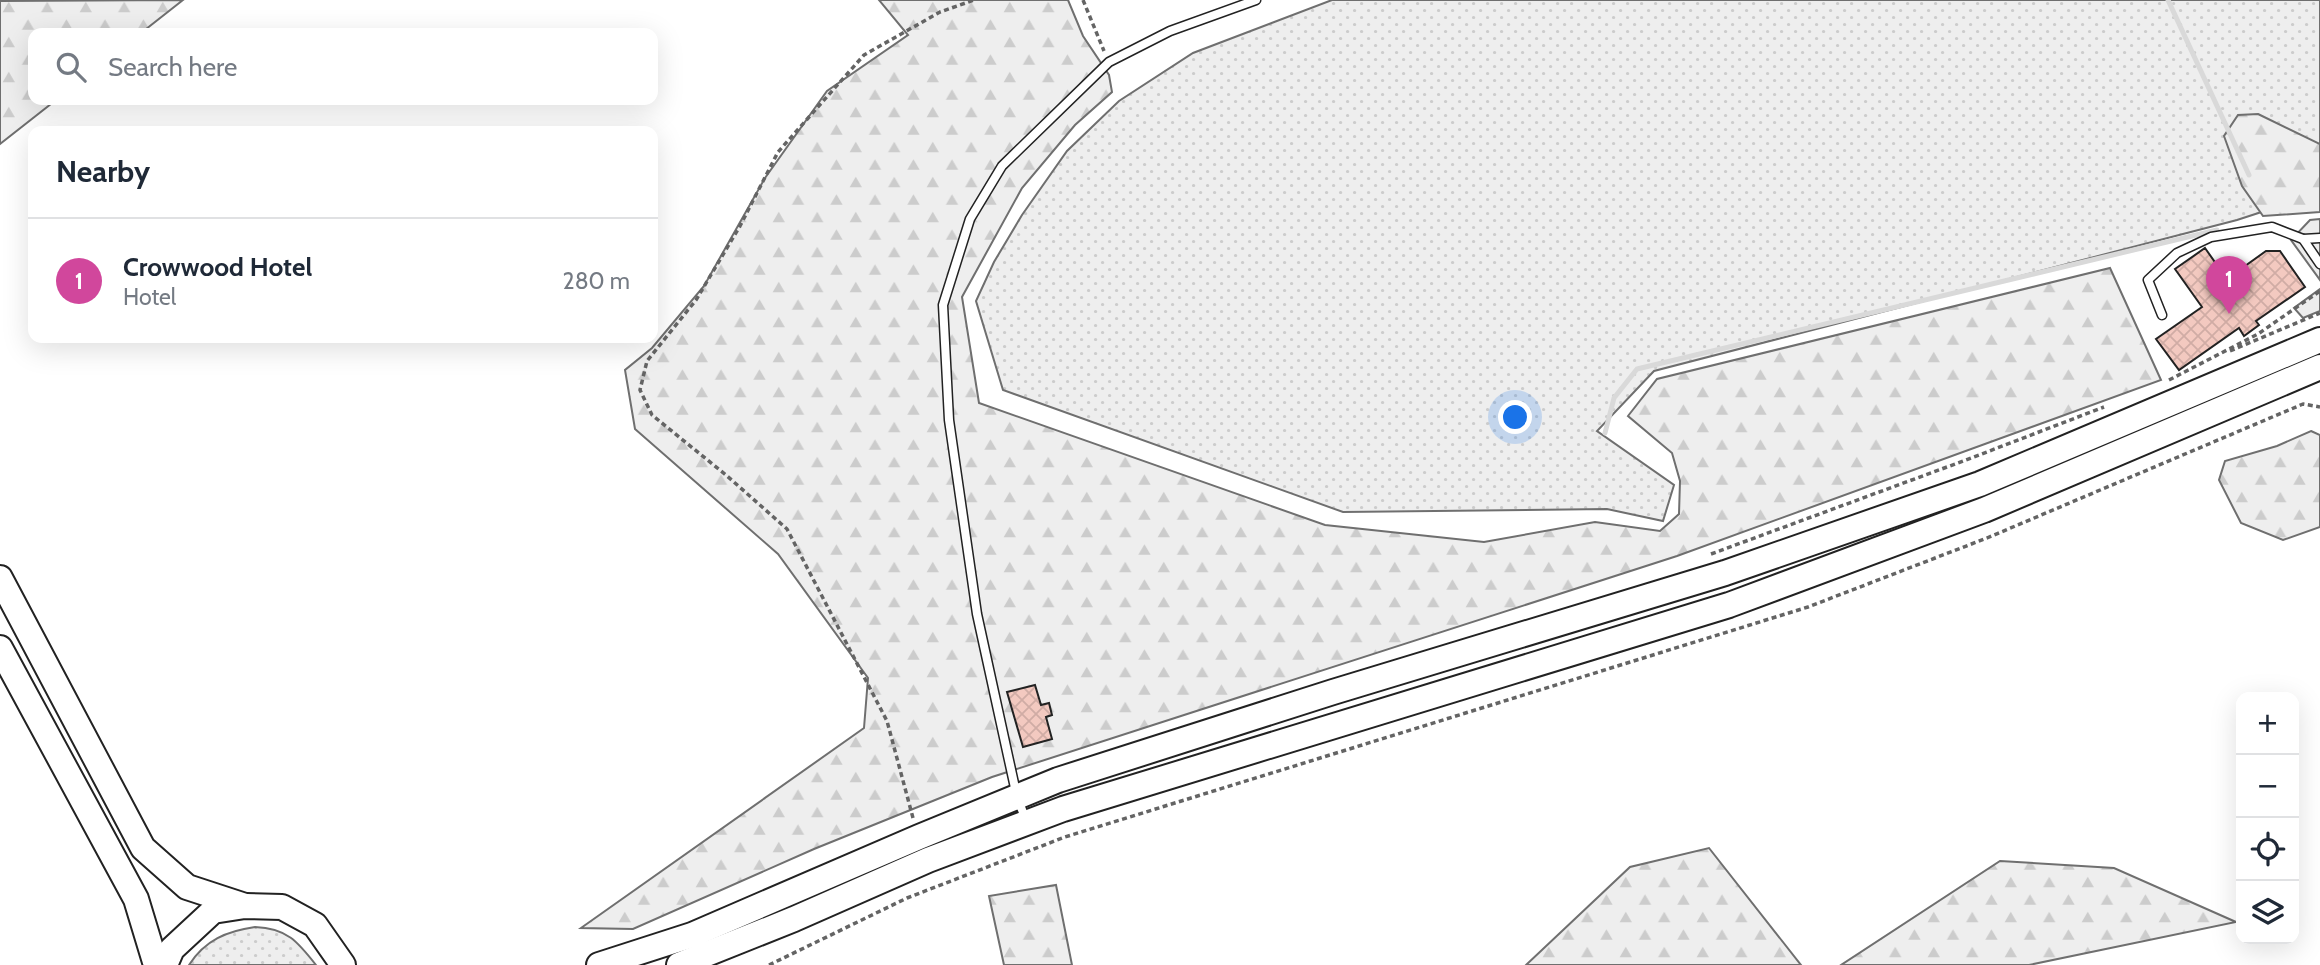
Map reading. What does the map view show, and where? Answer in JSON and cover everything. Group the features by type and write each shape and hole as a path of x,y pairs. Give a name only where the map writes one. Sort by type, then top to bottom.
{"main road":[{"path":"599,965 692,935 1058,780 1333,692 1738,569 1980,484 2320,340"},
{"path":"679,965 794,919 928,860 1076,805 1729,605 1984,510 2320,367"},
{"path":"0,578 143,848 187,887 245,906"},
{"path":"0,648 136,899 156,965"},
{"path":"165,965 172,949 213,911 245,906 282,907 315,925 346,963"}],"lane":[{"path":"1027,823 1017,797 977,614 949,420 943,305 970,219 1002,166 1109,62 1170,31 1256,0"},
{"path":"2162,315 2148,280 2177,253 2211,237 2272,227 2303,239 2320,238"},
{"path":"2303,239 2320,264"},
{"path":"2283,355 2306,336 2320,329"}],"path":[{"path":"919,837 887,721 787,528 652,415 640,390 647,361 696,300 740,226 778,152 864,55 940,12 974,0"},
{"path":"1083,0 1109,62"},
{"path":"2162,383 2258,334 2320,291"},
{"path":"2205,361 2320,313"},
{"path":"1700,558 2115,403"}],"green space":[{"path":"183,0 147,28 28,28 28,105 50,105 0,144 0,1"},
{"path":"879,0 1068,0 1083,36 1109,75 1112,92 1075,125 1022,188 962,297 979,403 1325,525 1484,542 1595,522 1660,531 1679,514 1680,481 1672,453 1628,416 1657,379 2110,268 2161,380 1677,556 992,777 814,849 633,929 581,928 864,728 868,678 778,554 635,429 625,370 658,343 704,286 765,178 827,91 908,35"},
{"path":"1332,0 2320,0 2320,193 2237,220 1654,371 1597,431 1674,485 1663,521 1607,509 1343,512 1003,390 976,301 994,262 1022,215 1067,151 1119,101 1193,53"},
{"path":"2258,114 2320,144 2320,212 2263,216 2242,186 2224,136 2238,115"},
{"path":"2311,431 2320,435 2320,527 2283,540 2241,523 2219,480 2225,461 2277,446"},
{"path":"1709,848 1801,965 1526,965 1630,867"},
{"path":"2000,861 2114,868 2236,922 2029,965 1841,965"},
{"path":"1056,885 1072,965 1004,965 989,896"},
{"path":"255,927 284,933 316,965 189,965 202,949 218,938"}],"shaded area":[{"path":"2320,219 2320,280 2291,240 2310,220"},
{"path":"2320,289 2320,311 2303,318 2294,308"}],"building":[{"path":"2205,248 2231,285 2236,281 2238,271 2266,251 2280,251 2305,287 2256,321 2259,325 2244,336 2239,328 2179,370 2156,339 2202,307 2175,269"},
{"path":"1035,685 1041,705 1049,703 1052,715 1046,717 1052,739 1023,747 1007,692"}],"waterway":[{"path":"2168,0 2249,175"},
{"path":"1605,433 1614,398 1637,369 2217,230"}],"place":[{"name":"Crowwood Hotel","path":"2229,314"}]}
